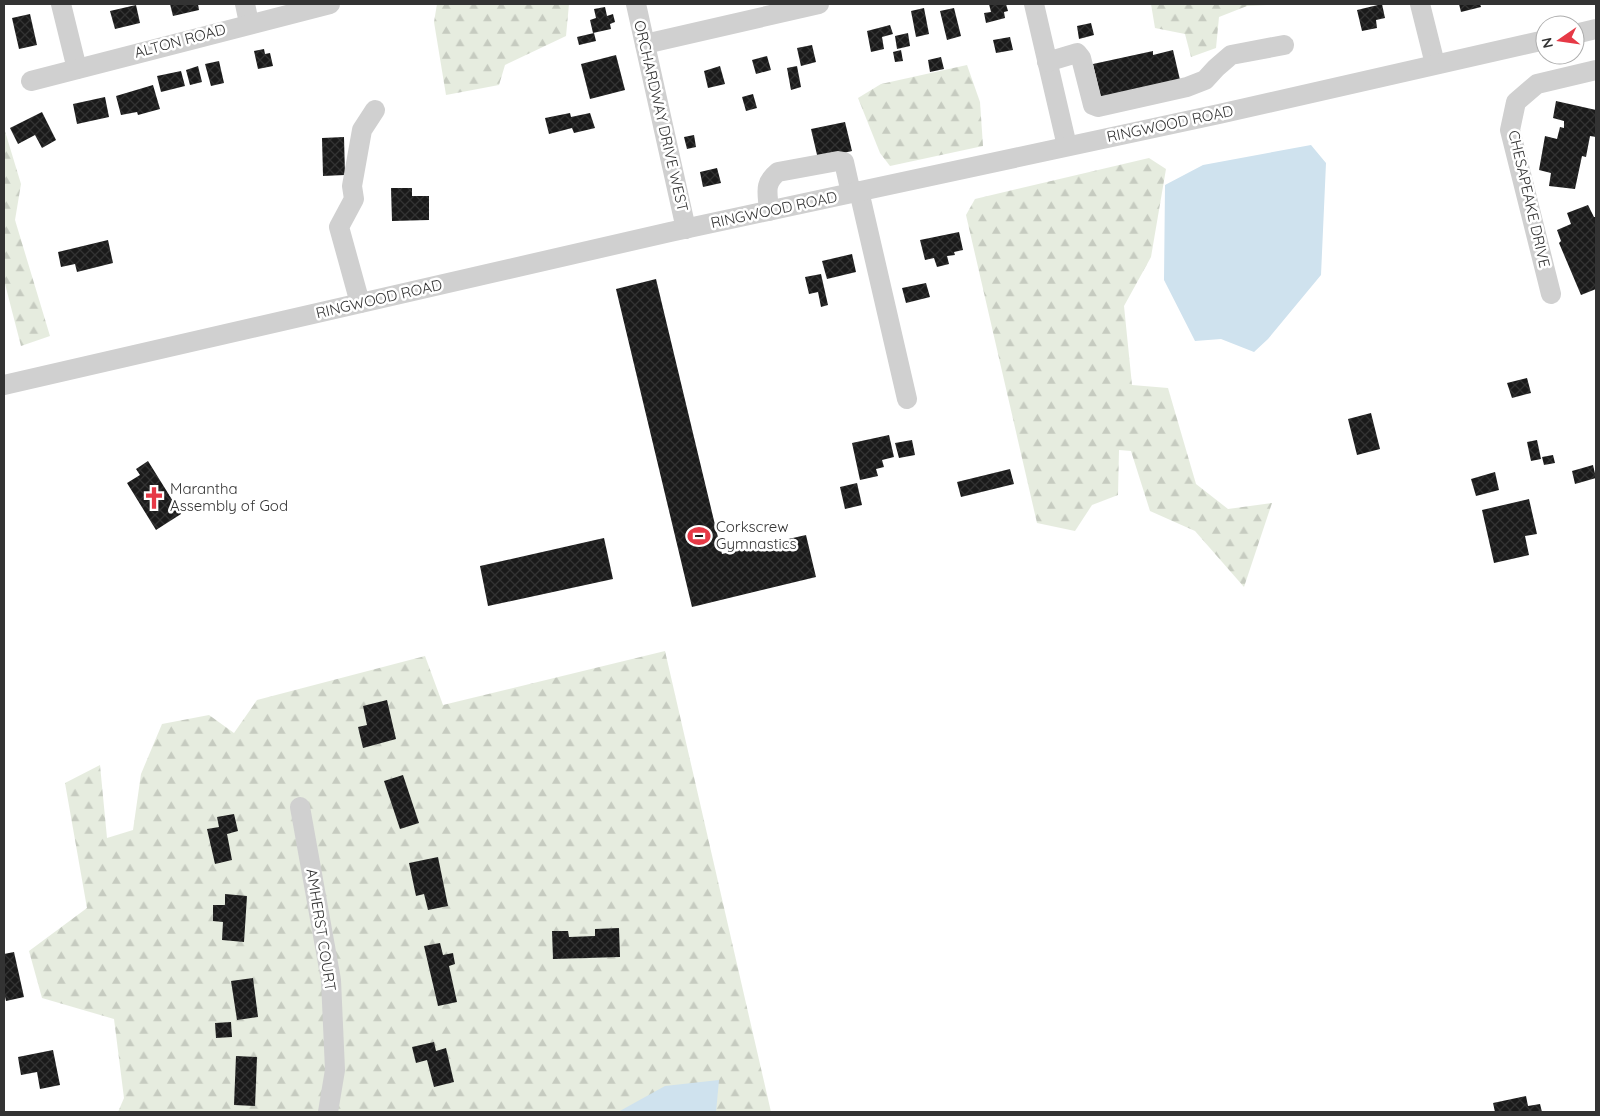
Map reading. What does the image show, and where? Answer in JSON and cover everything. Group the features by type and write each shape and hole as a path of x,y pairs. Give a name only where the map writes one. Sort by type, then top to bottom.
{"street":[{"path":"61,4 77,69"},
{"path":"245,4 249,23"},
{"name":"ALTON ROAD","path":"31,81 249,23 330,4"},
{"name":"ORCHARDWAY DRIVE WEST","path":"636,4 686,228"},
{"path":"645,44 819,4"},
{"path":"1034,4 1068,146"},
{"path":"1420,4 1435,64"},
{"name":"RINGWOOD ROAD","path":"4,385 686,228 1176,123 1535,42"},
{"path":"1047,62 1077,53 1081,58 1093,105 1098,107 1187,87 1205,80 1231,55 1284,45"},
{"name":"CHESAPEAKE DRIVE","path":"1551,294 1510,130 1516,102 1537,84 1596,70"},
{"path":"1168,92 1176,123"},
{"path":"360,304 338,227 354,199 352,186 362,130 375,110"},
{"path":"769,211 767,185 778,172 838,161 844,162 855,192 907,399"},
{"name":"AMHERST COURT","path":"300,807 331,980 334,1070 328,1112"}],"green space":[{"path":"437,4 569,4 566,36 505,65 499,85 446,95 434,22"},
{"path":"1151,4 1289,4 1247,6 1219,17 1216,48 1191,57 1185,34 1155,28"},
{"path":"967,65 980,102 983,146 890,166 880,153 858,98 881,84"},
{"path":"4,128 21,184 15,220 50,336 21,346 4,280"},
{"path":"1149,158 1166,169 1151,257 1124,306 1132,385 1168,388 1196,484 1228,509 1272,503 1244,587 1195,531 1150,511 1131,451 1119,450 1118,495 1092,505 1075,531 1037,523 966,215 975,199"},
{"path":"665,651 771,1112 118,1112 124,1098 114,1019 42,998 29,951 87,908 65,783 100,765 107,838 133,830 141,774 162,724 209,715 234,733 257,700 425,656 443,705"}],"water":[{"path":"1311,145 1326,163 1321,275 1268,339 1254,352 1221,339 1195,341 1164,280 1165,185 1203,165"},
{"path":"719,1080 716,1112 618,1112 665,1086"}],"building":[{"path":"170,4 198,4 199,10 173,16"},
{"path":"989,4 1006,4 1008,11 1004,12 1005,18 986,23 984,13 991,12"},
{"path":"1382,4 1385,18 1376,20 1377,28 1362,31 1357,10"},
{"path":"1459,4 1480,4 1481,7 1461,12"},
{"path":"136,5 140,23 115,29 110,11"},
{"path":"605,7 607,16 613,14 615,22 610,24 611,29 593,33 590,20 596,18 594,9"},
{"path":"924,8 929,34 916,37 911,11"},
{"path":"954,8 961,36 947,40 940,11"},
{"path":"30,14 37,45 19,49 12,18"},
{"path":"1091,23 1094,35 1079,39 1077,26"},
{"path":"890,25 893,34 882,37 884,49 871,52 867,31"},
{"path":"594,33 596,41 579,45 577,37"},
{"path":"908,33 910,46 897,49 895,36"},
{"path":"1010,37 1013,50 996,53 993,40"},
{"path":"812,45 816,62 801,66 797,48"},
{"path":"264,49 265,54 270,53 273,66 258,69 254,51"},
{"path":"901,50 903,61 895,62 893,52"},
{"path":"1173,50 1180,80 1101,98 1093,64 1153,51 1153,55"},
{"path":"616,55 625,90 590,99 581,64"},
{"path":"767,56 771,70 756,74 752,60"},
{"path":"941,57 944,69 930,72 928,60"},
{"path":"219,61 224,83 211,86 205,64"},
{"path":"198,66 202,82 190,85 186,70"},
{"path":"720,66 725,84 708,88 704,71"},
{"path":"797,66 801,87 791,90 787,68"},
{"path":"181,71 185,86 161,92 157,76"},
{"path":"153,85 160,109 138,115 137,112 121,115 116,96"},
{"path":"753,94 757,108 746,111 742,97"},
{"path":"105,97 109,117 77,124 73,104"},
{"path":"1556,101 1596,110 1596,137 1590,136 1586,157 1582,156 1575,189 1549,186 1551,173 1539,170 1545,136 1557,139 1560,127 1564,128 1564,121 1553,118"},
{"path":"42,112 56,140 42,148 35,135 18,144 10,128"},
{"path":"570,113 571,117 590,113 595,128 574,133 572,128 549,134 545,118"},
{"path":"845,122 852,151 818,159 811,129"},
{"path":"694,135 696,147 687,149 684,137"},
{"path":"344,137 345,175 323,176 322,138"},
{"path":"717,168 721,183 703,187 700,172"},
{"path":"391,188 412,188 412,196 429,196 429,220 392,221"},
{"path":"1588,205 1594,217 1596,217 1596,289 1581,295 1559,243 1561,241 1557,230 1571,224 1567,213"},
{"path":"959,232 963,250 954,252 955,255 947,256 949,264 937,267 934,258 925,260 920,240"},
{"path":"108,240 113,263 77,272 75,264 61,267 58,252"},
{"path":"852,254 856,272 827,279 822,261"},
{"path":"821,274 828,305 821,307 818,292 809,294 805,277"},
{"path":"656,279 722,554 806,535 816,577 692,607 616,289"},
{"path":"926,283 930,297 906,303 902,288"},
{"path":"1527,378 1531,393 1512,398 1507,383"},
{"path":"1371,413 1380,449 1357,455 1348,419"},
{"path":"889,435 894,457 882,460 884,467 876,469 878,476 860,480 852,443"},
{"path":"912,440 915,455 899,458 895,443"},
{"path":"1537,440 1541,459 1531,461 1527,442"},
{"path":"1553,455 1555,463 1544,465 1542,457"},
{"path":"148,461 181,514 156,530 127,483 140,475 136,469"},
{"path":"1593,465 1596,478 1575,484 1572,471"},
{"path":"1010,469 1014,484 961,497 957,482"},
{"path":"1495,472 1499,490 1476,496 1471,479"},
{"path":"857,483 862,505 845,509 840,487"},
{"path":"1529,499 1537,534 1525,536 1529,555 1494,563 1482,510"},
{"path":"604,538 613,579 488,606 480,566"},
{"path":"387,700 396,739 363,748 358,727 367,725 363,706"},
{"path":"403,775 419,823 400,829 384,781"},
{"path":"234,814 238,831 227,834 232,860 215,864 207,829 219,827 217,817"},
{"path":"438,857 448,906 428,910 424,894 416,896 409,863"},
{"path":"225,894 247,896 244,942 222,940 223,922 213,921 213,905 225,905"},
{"path":"619,928 620,957 553,959 552,931 568,931 569,937 595,936 595,929"},
{"path":"440,943 443,955 453,953 455,964 449,966 457,1002 438,1006 424,946"},
{"path":"14,952 24,997 6,1001 4,992 4,954"},
{"path":"253,978 258,1017 237,1020 231,981"},
{"path":"231,1022 232,1037 216,1038 215,1023"},
{"path":"434,1042 436,1051 446,1048 454,1082 434,1087 427,1060 416,1063 412,1047"},
{"path":"53,1050 60,1085 40,1089 37,1072 21,1075 18,1057"},
{"path":"236,1056 257,1057 255,1106 234,1105"},
{"path":"1526,1096 1528,1106 1540,1104 1542,1112 1495,1112 1493,1103"}],"place":[{"name":"Marantha Assembly of God","path":"154,498"},
{"name":"Corkscrew Gymnastics","path":"699,536"}]}
